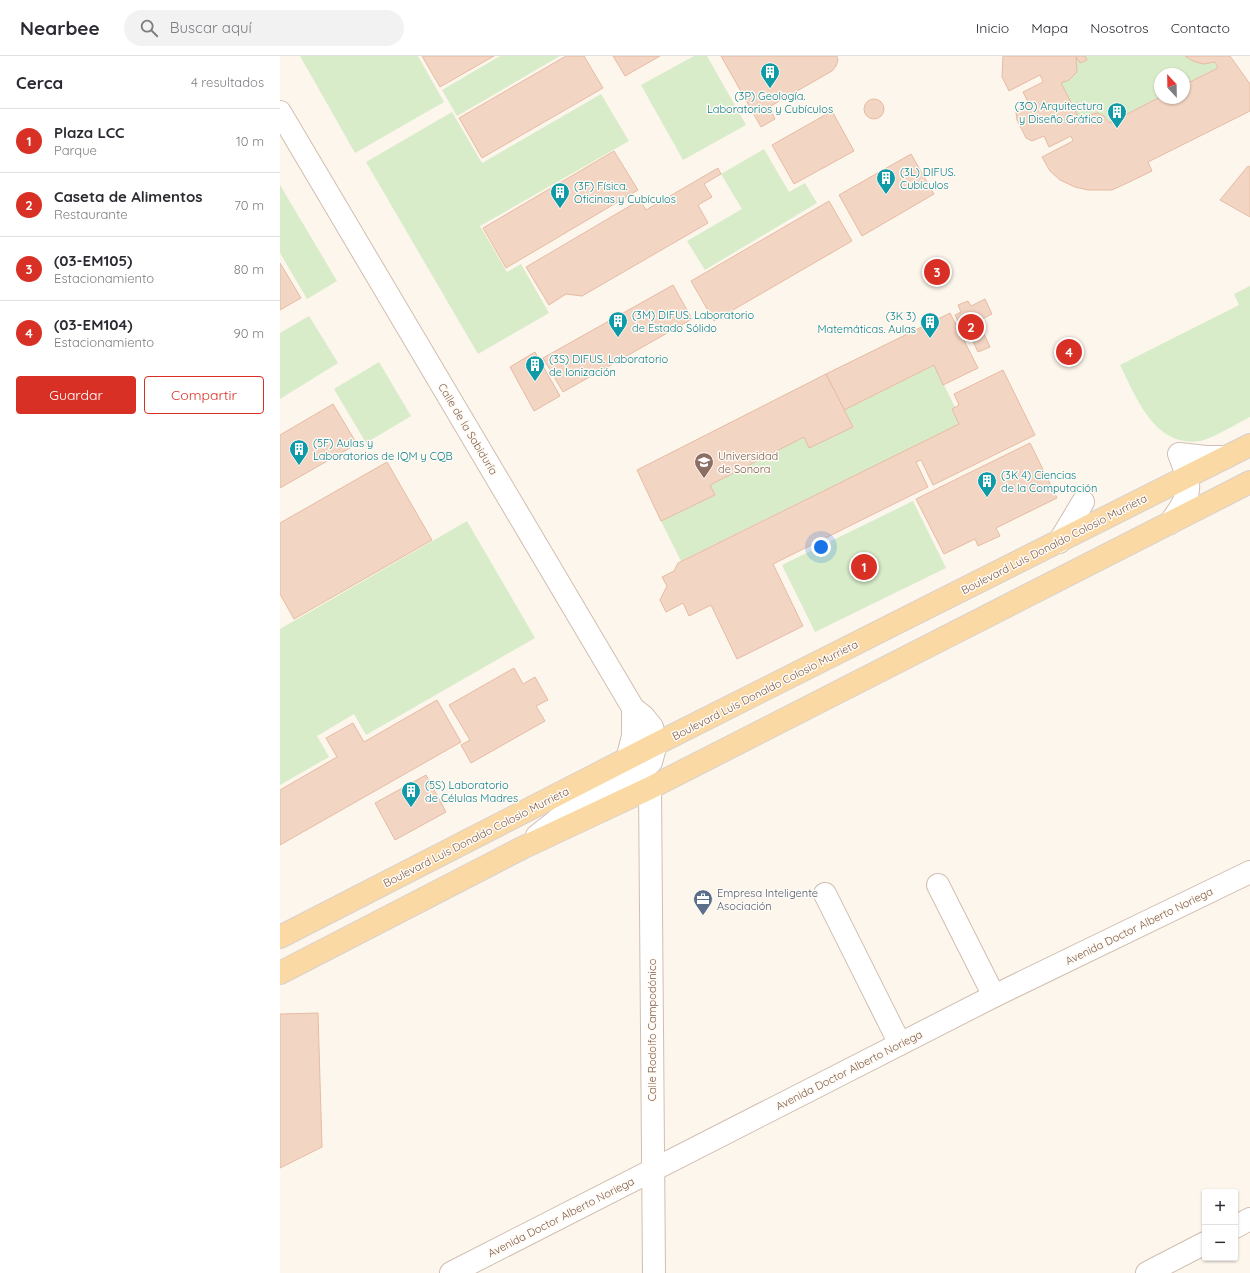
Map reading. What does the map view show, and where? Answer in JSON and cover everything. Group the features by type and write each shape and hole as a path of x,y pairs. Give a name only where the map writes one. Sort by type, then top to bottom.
{"main road":[{"name":"Boulevard Luis Donaldo Colosio Murrieta","path":"280,937 656,744 1250,445"},
{"path":"280,973 522,848 650,788 1250,482"}],"street":[{"name":"Calle de la Sabiduría","path":"280,112 633,708 643,716 652,727 656,744"},
{"path":"1170,523 1184,504 1190,488 1188,476 1179,454 1206,457 1226,457"},
{"path":"1059,542 1083,502"},
{"path":"627,760 633,736 633,708"},
{"path":"522,848 570,810 637,775 651,762 656,744"},
{"name":"Calle Rodolfo Campodónico","path":"650,788 654,1273"},
{"name":"Avenida Doctor Alberto Noriega","path":"451,1273 994,996 1250,872"},
{"path":"938,885 994,996"},
{"path":"825,894 900,1044"},
{"path":"1238,1226 1250,1220"},
{"path":"1147,1273 1202,1245"}],"green space":[{"path":"300,56 418,56 444,102 355,153"},
{"path":"500,56 560,56 457,116 442,90"},
{"path":"694,56 707,56 746,125 683,160 641,85"},
{"path":"1085,56 1185,56 1199,63 1215,62 1218,68 1190,82 1190,68 1154,68 1154,100 1110,123 1104,116 1096,113 1088,115 1080,120 1061,83 1069,80 1077,72 1076,57 1081,63 1087,60"},
{"path":"601,94 629,141 480,226 507,272 521,264 549,313 478,354 366,162 452,112 482,163"},
{"path":"764,149 789,192 805,183 817,203 705,270 687,241 742,209 721,174"},
{"path":"280,185 337,281 307,299 280,253"},
{"path":"1250,286 1250,417 1205,440 1184,441 1171,437 1149,418 1140,405 1120,365 1239,305 1234,294"},
{"path":"309,316 338,363 280,399 280,333"},
{"path":"379,362 411,416 366,443 334,389"},
{"path":"934,365 955,407 952,409 959,424 681,561 661,521 715,495 710,485 804,437 809,448 852,427 844,410"},
{"path":"913,501 946,568 815,632 782,565"},
{"path":"467,521 535,638 366,735 354,714 317,736 329,757 280,785 280,629"}],"building":[{"path":"422,56 494,56 440,87"},
{"path":"566,56 584,56 603,88 482,158 459,118"},
{"path":"613,56 660,56 625,76"},
{"name":"(3P) Geología. Laboratorios y Cubículos","path":"721,56 837,56 838,60 832,71 769,107 775,119 761,127"},
{"name":"(3O) Arquitectura y Diseño Gráfico","path":"1003,56 1085,56 1087,60 1080,63 1076,57 1077,72 1069,80 1061,83 1080,120 1086,115 1098,113 1104,116 1110,123 1154,100 1154,104 1190,104 1190,82 1218,68 1215,62 1203,64 1193,61 1185,56 1230,56 1250,84 1250,111 1148,162 1152,171 1112,190 1088,190 1075,187 1060,180 1050,171 1042,157 1073,141 1071,136 1049,147 1044,136 1032,141 1026,138 1017,120 1016,112 1019,108 1029,104 1023,92 1043,82 1040,75 1009,91 1002,77"},
{"path":"874,99 881,102 884,109 881,116 874,119 867,116 864,109 867,102"},
{"path":"832,111 854,151 794,184 772,145"},
{"name":"(3F) Física. Oficinas y Cubículos","path":"614,151 638,190 506,268 483,228"},
{"name":"(3L) DIFUS. Cubículos","path":"911,154 934,194 862,236 839,195"},
{"path":"1248,166 1250,167 1250,217 1220,200"},
{"path":"718,168 721,174 704,184 712,197 698,205 708,223 582,296 566,294 549,305 526,267 640,200 646,210"},
{"path":"829,201 852,241 714,321 691,281"},
{"path":"280,263 301,298 280,310"},
{"name":"(3M) DIFUS. Laboratorio de Estado Sólido","path":"673,285 692,319 563,392 543,358"},
{"path":"985,299 992,314 978,321 990,347 978,352 969,333 965,335 955,315 961,312 958,305 968,301 971,306"},
{"name":"(3K 3) Matemáticas. Aulas","path":"950,313 978,368 943,385 934,365 844,410 826,374"},
{"name":"(3S) DIFUS. Laboratorio de Ionización","path":"535,352 560,396 534,411 510,367"},
{"path":"1003,370 1035,435 933,485 921,460 916,462 928,487 773,564 803,626 737,659 711,605 689,616 683,603 666,612 660,600 667,586 662,577 674,571 678,563 959,424 952,409 959,405 954,394"},
{"path":"826,374 853,427 809,448 804,437 710,485 715,495 661,521 637,470"},
{"name":"(5F) Aulas y Laboratorios de IQM y CQB","path":"333,404 357,444 280,488 280,435"},
{"name":"(3K 4) Ciencias de la Computación","path":"1030,443 1057,498 996,528 1000,536 978,546 975,539 944,554 916,499"},
{"path":"387,462 432,540 294,619 280,594 280,523"},
{"path":"514,668 523,684 535,677 548,700 536,706 545,721 471,763 461,745 470,740 449,705"},
{"path":"437,700 461,742 280,845 280,790 337,757 326,738 353,723 364,742"},
{"name":"(5S) Laboratorio de Células Madres","path":"426,775 446,812 395,840 375,803"},
{"path":"318,1013 322,1147 280,1168 280,1014"}],"place":[{"name":"(3P) Geología. Laboratorios y Cubículos","path":"770,89"},
{"name":"(3O) Arquitectura y Diseño Gráfico","path":"1117,129"},
{"name":"(3L) DIFUS. Cubículos","path":"886,195"},
{"name":"(3F) Física. Oficinas y Cubículos","path":"560,209"},
{"name":"(03-EM105)","path":"937,272"},
{"name":"Caseta de Alimentos","path":"971,327"},
{"name":"(3M) DIFUS. Laboratorio de Estado Sólido","path":"618,338"},
{"name":"(3K 3) Matemáticas. Aulas","path":"930,339"},
{"name":"(03-EM104)","path":"1069,352"},
{"name":"(3S) DIFUS. Laboratorio de Ionización","path":"535,382"},
{"name":"(5F) Aulas y Laboratorios de IQM y CQB","path":"299,466"},
{"name":"Universidad de Sonora","path":"704,479"},
{"name":"(3K 4) Ciencias de la Computación","path":"987,498"},
{"name":"Plaza LCC","path":"864,567"},
{"name":"(5S) Laboratorio de Células Madres","path":"411,808"},
{"name":"Empresa Inteligente Asociación","path":"703,916"}]}
